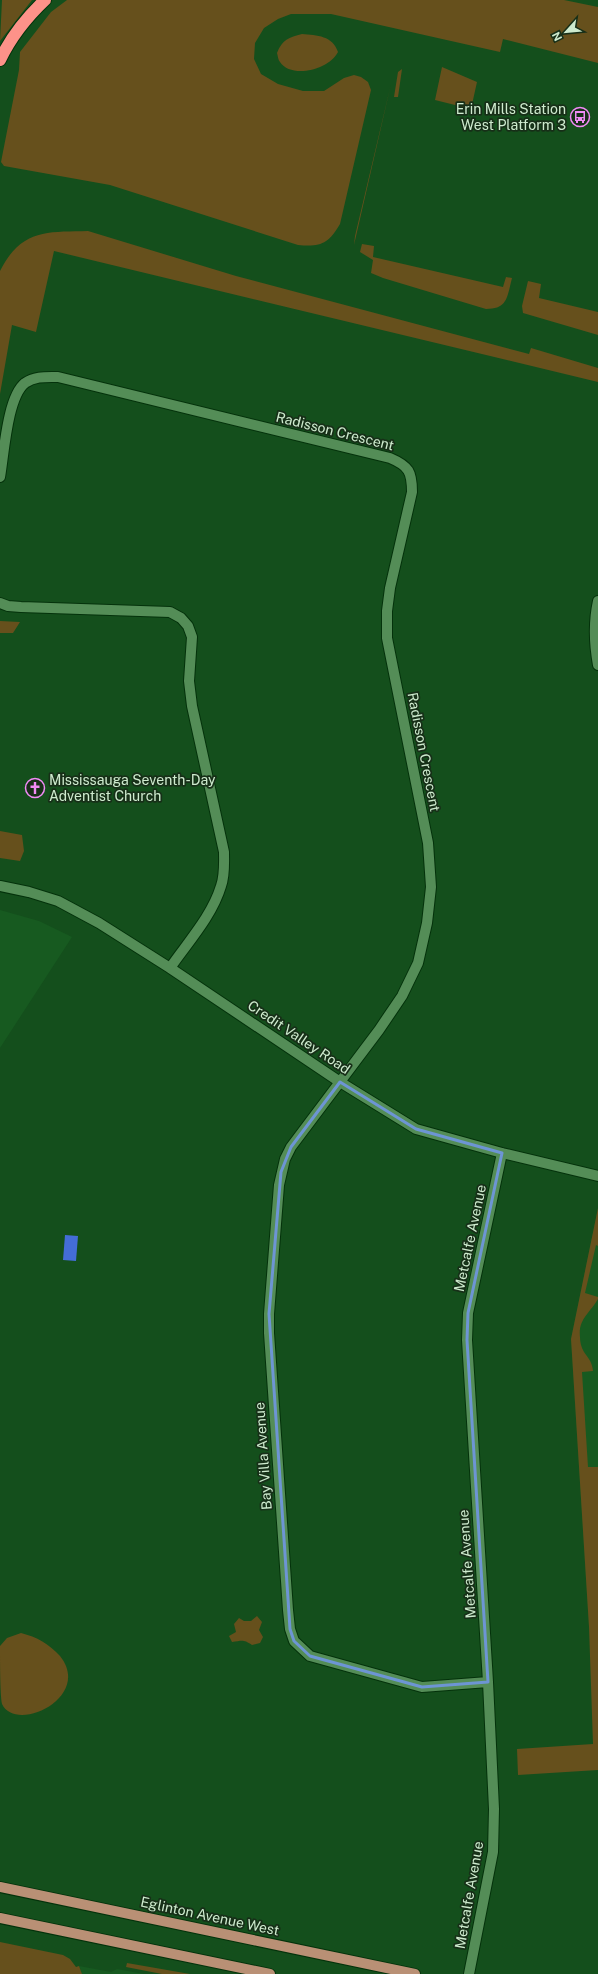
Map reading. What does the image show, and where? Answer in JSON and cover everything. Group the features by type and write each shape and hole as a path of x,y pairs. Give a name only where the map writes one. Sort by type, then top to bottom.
{"highway":[{"path":"0,60 18,31 32,13 46,0"}],"main road":[{"name":"Eglinton Avenue West","path":"0,1887 415,1974"},
{"path":"0,1918 270,1974"}],"street":[{"name":"Radisson Crescent","path":"0,477 12,409 17,394 25,383 41,376 58,377 390,458 402,463 409,471 412,480 412,492 390,588 387,611 387,638 428,843 431,887 428,923 418,963 402,996 379,1030 340,1082"},
{"path":"598,602 594,620 594,646 598,665"},
{"path":"0,603 8,606 20,607 170,612 181,618 188,626 192,637 189,681 192,706 224,852 224,868 222,885 216,901 170,968"},
{"name":"Credit Valley Road","path":"0,886 29,892 58,901 99,923 170,968 340,1082 416,1129 502,1153 598,1176"},
{"name":"Bay Villa Avenue","path":"340,1082 291,1147 285,1159 279,1185 268,1314 290,1629 294,1641 310,1656 422,1687 488,1682"},
{"name":"Metcalfe Avenue","path":"469,1974 493,1852 494,1809 488,1682 467,1340 468,1313 502,1153"}],"highlighted area":[{"path":"340,1082 416,1129 502,1153 468,1313 467,1340 488,1682 422,1687 310,1656 294,1641 290,1629 269,1314 281,1172 291,1147"}],"shaded area":[{"path":"2,0 32,0 0,41"},
{"path":"67,0 564,0 598,7 598,63 503,39 500,52 331,14 291,14 278,19 264,28 255,43 254,59 261,74 278,84 303,91 324,91 344,78 354,75 361,77 368,82 371,90 340,224 332,236 323,243 318,245 298,245 110,185 4,166 1,162 19,70 20,52 51,12"},
{"path":"302,34 324,37 336,47 338,52 327,64 319,68 301,71 292,70 285,67 278,59 277,53 281,45 293,36"},
{"path":"442,67 477,82 471,109 435,100"},
{"path":"402,69 398,97 394,97 398,72"},
{"path":"391,84 354,245 355,236"},
{"path":"88,231 236,276 529,354 531,348 598,368 598,382 54,251 36,332 12,325 0,394 0,271 8,257 26,240 48,233"},
{"path":"362,244 374,246 373,257 503,287 506,277 512,278 507,296 503,304 499,307 486,309 383,278 371,273 373,260 360,252"},
{"path":"528,281 541,284 539,298 598,312 598,335 523,313 522,306"},
{"path":"0,621 20,622 13,633 0,633"},
{"path":"0,831 22,835 24,851 20,861 0,858"},
{"path":"0,910 39,921 72,937 0,1048"},
{"path":"598,1208 598,1626 589,1627 571,1339"},
{"path":"598,1208 598,1246 596,1245 585,1293 598,1297 598,1299 585,1316 581,1325 580,1341 584,1352 591,1363 593,1371 582,1372 588,1467 598,1467 598,1770 518,1775 517,1749 593,1744 589,1627 571,1339"},
{"path":"257,1616 262,1622 259,1630 263,1637 260,1643 252,1645 244,1641 232,1642 229,1636 236,1632 234,1624 239,1618 244,1621 251,1621"},
{"path":"21,1633 37,1639 52,1648 60,1656 68,1671 67,1685 60,1697 49,1707 35,1713 22,1715 10,1712 2,1704 0,1684 0,1646 7,1638"},
{"path":"0,1942 63,1955 70,1959 76,1967 79,1966 82,1974 0,1974"},
{"path":"127,1963 190,1974 162,1974 126,1967"},
{"path":"79,1966 111,1972 117,1969 144,1974 82,1974"}],"water":[{"path":"65,1235 78,1236 76,1261 63,1260"}],"place":[{"name":"Erin Mills Station West Platform 3","path":"580,117"},
{"name":"Mississauga Seventh-Day Adventist Church","path":"35,788"}]}
